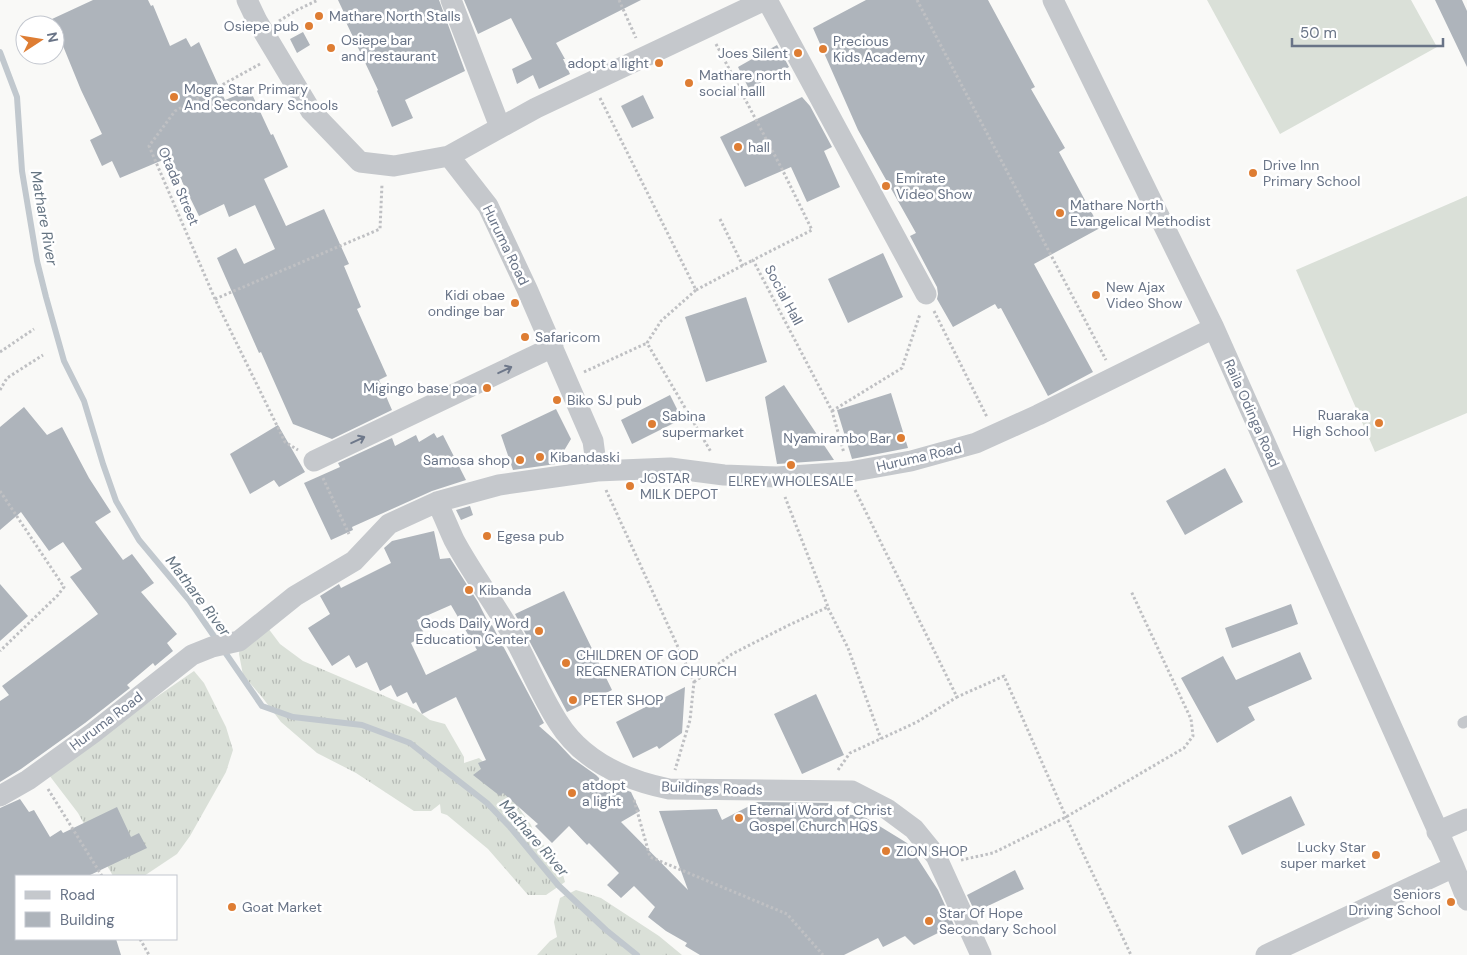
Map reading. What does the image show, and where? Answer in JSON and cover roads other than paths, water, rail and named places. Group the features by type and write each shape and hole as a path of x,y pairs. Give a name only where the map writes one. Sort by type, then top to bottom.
{"street":[{"path":"247,0 264,34 311,111 360,162 394,166 449,156 536,108 766,0 926,294"},
{"path":"451,0 500,127"},
{"name":"Raila Odinga Road","path":"1054,0 1214,328 1467,900"},
{"name":"Huruma Road","path":"449,156 488,206 593,441 598,472"},
{"name":"Huruma Road","path":"0,796 34,775 93,733 192,655 212,647 239,641 295,596 354,561 389,524 437,502 498,485 598,472 670,468 777,478 851,471 912,461 976,443 1214,328"},
{"path":"314,461 553,348"},
{"name":"Buildings Roads","path":"437,502 455,540 512,634 559,724 570,738 595,760 628,778 669,789 852,791 887,809 914,829 936,856 981,955"},
{"path":"1437,832 1467,819"},
{"path":"1279,952 1454,867"}],"waterway":[{"name":"Mathare River","path":"0,52 17,97 22,171 37,261 64,361 84,401 116,501 139,540 189,600 262,706 293,717 362,725 410,743 487,803 510,827 558,885 606,930 637,955"}],"place":[{"name":"Mathare North Stalls","path":"319,16"},
{"name":"Osiepe pub","path":"309,26"},
{"name":"Osiepe bar and restaurant","path":"331,48"},
{"name":"Precious Kids Academy","path":"823,49"},
{"name":"Joes Silent","path":"798,53"},
{"name":"adopt a light","path":"659,63"},
{"name":"Mathare north social halll","path":"689,83"},
{"name":"Mogra Star Primary And Secondary Schools","path":"174,97"},
{"name":"hall","path":"738,147"},
{"name":"Drive Inn Primary School","path":"1253,173"},
{"name":"Emirate Video Show","path":"886,186"},
{"name":"Mathare North Evangelical Methodist","path":"1060,213"},
{"name":"New Ajax Video Show","path":"1096,295"},
{"name":"Kidi obae ondinge bar","path":"515,303"},
{"name":"Safaricom","path":"525,337"},
{"name":"Migingo base poa","path":"487,388"},
{"name":"Biko SJ pub","path":"557,400"},
{"name":"Ruaraka High School","path":"1379,423"},
{"name":"Sabina supermarket","path":"652,424"},
{"name":"Nyamirambo Bar","path":"901,438"},
{"name":"Kibandaski","path":"540,457"},
{"name":"Samosa shop","path":"520,460"},
{"name":"ELREY WHOLESALE","path":"791,465"},
{"name":"JOSTAR MILK DEPOT","path":"630,486"},
{"name":"Egesa pub","path":"487,536"},
{"name":"Kibanda","path":"469,590"},
{"name":"Gods Daily Word Education Center","path":"539,631"},
{"name":"CHILDREN OF GOD REGENERATION CHURCH","path":"566,663"},
{"name":"PETER SHOP","path":"573,700"},
{"name":"atdopt a light","path":"572,793"},
{"name":"Eternal Word of Christ Gospel Church HQS","path":"739,818"},
{"name":"ZION SHOP","path":"886,851"},
{"name":"Lucky Star super market","path":"1376,855"},
{"name":"Seniors Driving School","path":"1451,902"},
{"name":"Goat Market","path":"232,907"},
{"name":"Star Of Hope Secondary School","path":"929,921"}]}
